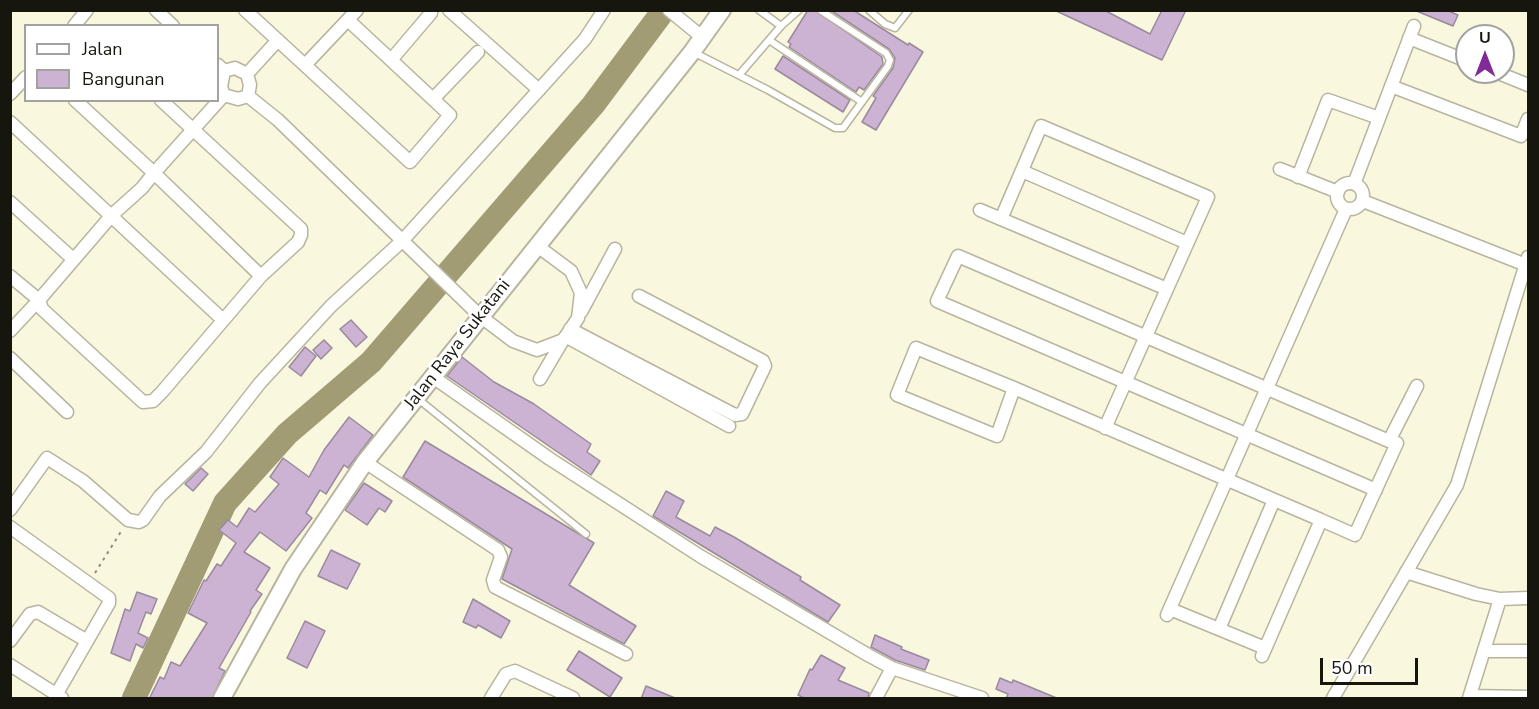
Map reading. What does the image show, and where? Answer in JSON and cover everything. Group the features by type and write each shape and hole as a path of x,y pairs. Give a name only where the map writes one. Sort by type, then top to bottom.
{"main road":[{"name":"Jalan Raya Sukatani","path":"222,699 292,569 365,462 692,52 722,10"}],"street":[{"path":"76,24 87,10"},
{"path":"156,10 171,24"},
{"path":"245,10 410,162 450,115 391,60 353,15 305,65"},
{"path":"449,10 539,90"},
{"path":"10,510 47,458 83,481 128,520 139,522 143,520 155,502 206,452 260,383 332,306 402,241 539,90 585,39 604,10"},
{"path":"669,10 702,37"},
{"path":"391,60 431,14"},
{"path":"1354,184 1412,32 1455,55"},
{"path":"248,74 278,40"},
{"path":"433,99 478,52"},
{"path":"224,95 221,87 221,68 235,68 248,74"},
{"path":"248,74 250,85 248,96"},
{"path":"10,94 24,79"},
{"path":"1391,86 1521,136 1528,119"},
{"path":"224,95 238,99 248,96"},
{"path":"219,101 224,95"},
{"path":"248,96 278,120 480,316 513,341 537,350 566,335"},
{"path":"1298,177 1328,100 1379,118"},
{"path":"77,102 261,276"},
{"path":"10,276 39,300 42,309 143,402 153,401 261,276 298,242 301,229 163,102"},
{"path":"10,331 112,215 154,173 218,102"},
{"path":"10,122 222,319"},
{"path":"1001,219 1041,126 1208,197 1106,428"},
{"path":"1280,169 1338,192"},
{"path":"1022,171 1187,243"},
{"path":"1354,184 1361,189 1363,201 1354,210 1346,209 1337,200 1338,192 1342,186 1354,184"},
{"path":"1333,699 1457,485 1527,261 1363,201"},
{"path":"10,202 73,259"},
{"path":"1321,520 1264,652 1219,629 1169,612 1346,209"},
{"path":"980,210 1167,289"},
{"path":"536,245 571,271 581,293 578,318"},
{"path":"540,378 578,318 615,249"},
{"path":"1014,388 997,436 897,395 916,348 1014,388 1355,535 1376,490 1397,443 958,256 937,301 1376,490"},
{"path":"566,335 735,415 742,414 765,366 763,361 639,297"},
{"path":"566,335 729,426"},
{"path":"10,358 67,412"},
{"path":"433,377 550,459 700,556 892,668 982,699"},
{"path":"1389,441 1418,386"},
{"path":"365,462 498,550 501,557 493,580 495,587 626,654"},
{"path":"1219,629 1274,500"},
{"path":"10,527 106,595 109,603 59,697 10,665"},
{"path":"1406,572 1476,594 1500,598 1528,598"},
{"path":"1500,598 1470,697 1528,697"},
{"path":"10,641 30,614 38,612 87,641"},
{"path":"1484,651 1528,651"},
{"path":"876,699 892,668"},
{"path":"490,699 506,674 515,671 573,699"}],"lane":[{"path":"759,10 781,26"},
{"path":"692,52 838,129 846,125 890,64 889,56 820,10"},
{"path":"869,10 885,24 895,28 909,10"},
{"path":"739,75 781,26 797,12"},
{"path":"769,40 862,102"},
{"path":"415,398 586,534"}],"path":[{"path":"89,583 128,520"}],"building":[{"path":"808,10 815,10 882,57 883,64 864,90 859,87 856,92 789,47 791,44 788,42"},
{"path":"830,10 853,10 923,52 876,130 862,122 876,98 873,96 893,68 895,58 889,49"},
{"path":"1054,10 1104,10 1150,34 1162,10 1186,10 1162,60"},
{"path":"1414,10 1446,10 1458,15 1453,26"},
{"path":"783,56 850,100 843,112 775,69"},
{"path":"351,320 367,337 356,347 340,329"},
{"path":"324,340 332,348 321,359 313,350"},
{"path":"305,347 316,356 301,376 289,367"},
{"path":"462,357 494,382 534,404 591,444 587,452 600,461 591,475 447,376"},
{"path":"349,417 373,435 348,468 344,465 326,494 320,490 306,513 312,518 305,527 286,551 260,532 244,552 270,568 256,590 262,594 250,611 219,668 225,671 212,699 149,699 160,677 164,679 171,662 180,666 207,623 188,613 204,580 206,581 217,564 221,566 236,543 219,530 228,520 237,527 249,508 255,512 279,484 270,477 283,458 309,477 324,450"},
{"path":"425,441 594,543 569,585 636,626 624,644 502,579 512,549 403,477"},
{"path":"201,468 208,474 193,491 185,484"},
{"path":"364,483 392,501 385,512 379,508 367,525 345,510"},
{"path":"666,491 684,501 676,517 710,536 715,527 734,537 801,577 800,580 840,605 828,622 653,516"},
{"path":"331,550 360,564 347,589 318,576"},
{"path":"137,592 157,599 151,614 146,612 138,633 148,638 143,648 136,644 130,661 111,653 125,609 130,611"},
{"path":"473,599 510,621 501,638 478,625 476,628 463,622"},
{"path":"305,621 325,631 307,668 287,658"},
{"path":"875,635 929,660 925,670 895,660 871,647"},
{"path":"579,651 622,678 610,697 567,670"},
{"path":"821,655 845,668 838,680 869,693 868,699 806,699 798,695 810,669 812,670"},
{"path":"1000,678 1012,683 1013,680 1059,699 1006,699 1008,694 996,689"},
{"path":"646,686 675,698 675,699 641,699"}],"waterway":[{"path":"134,698 225,503 287,434 371,362 593,105 664,10"}]}
